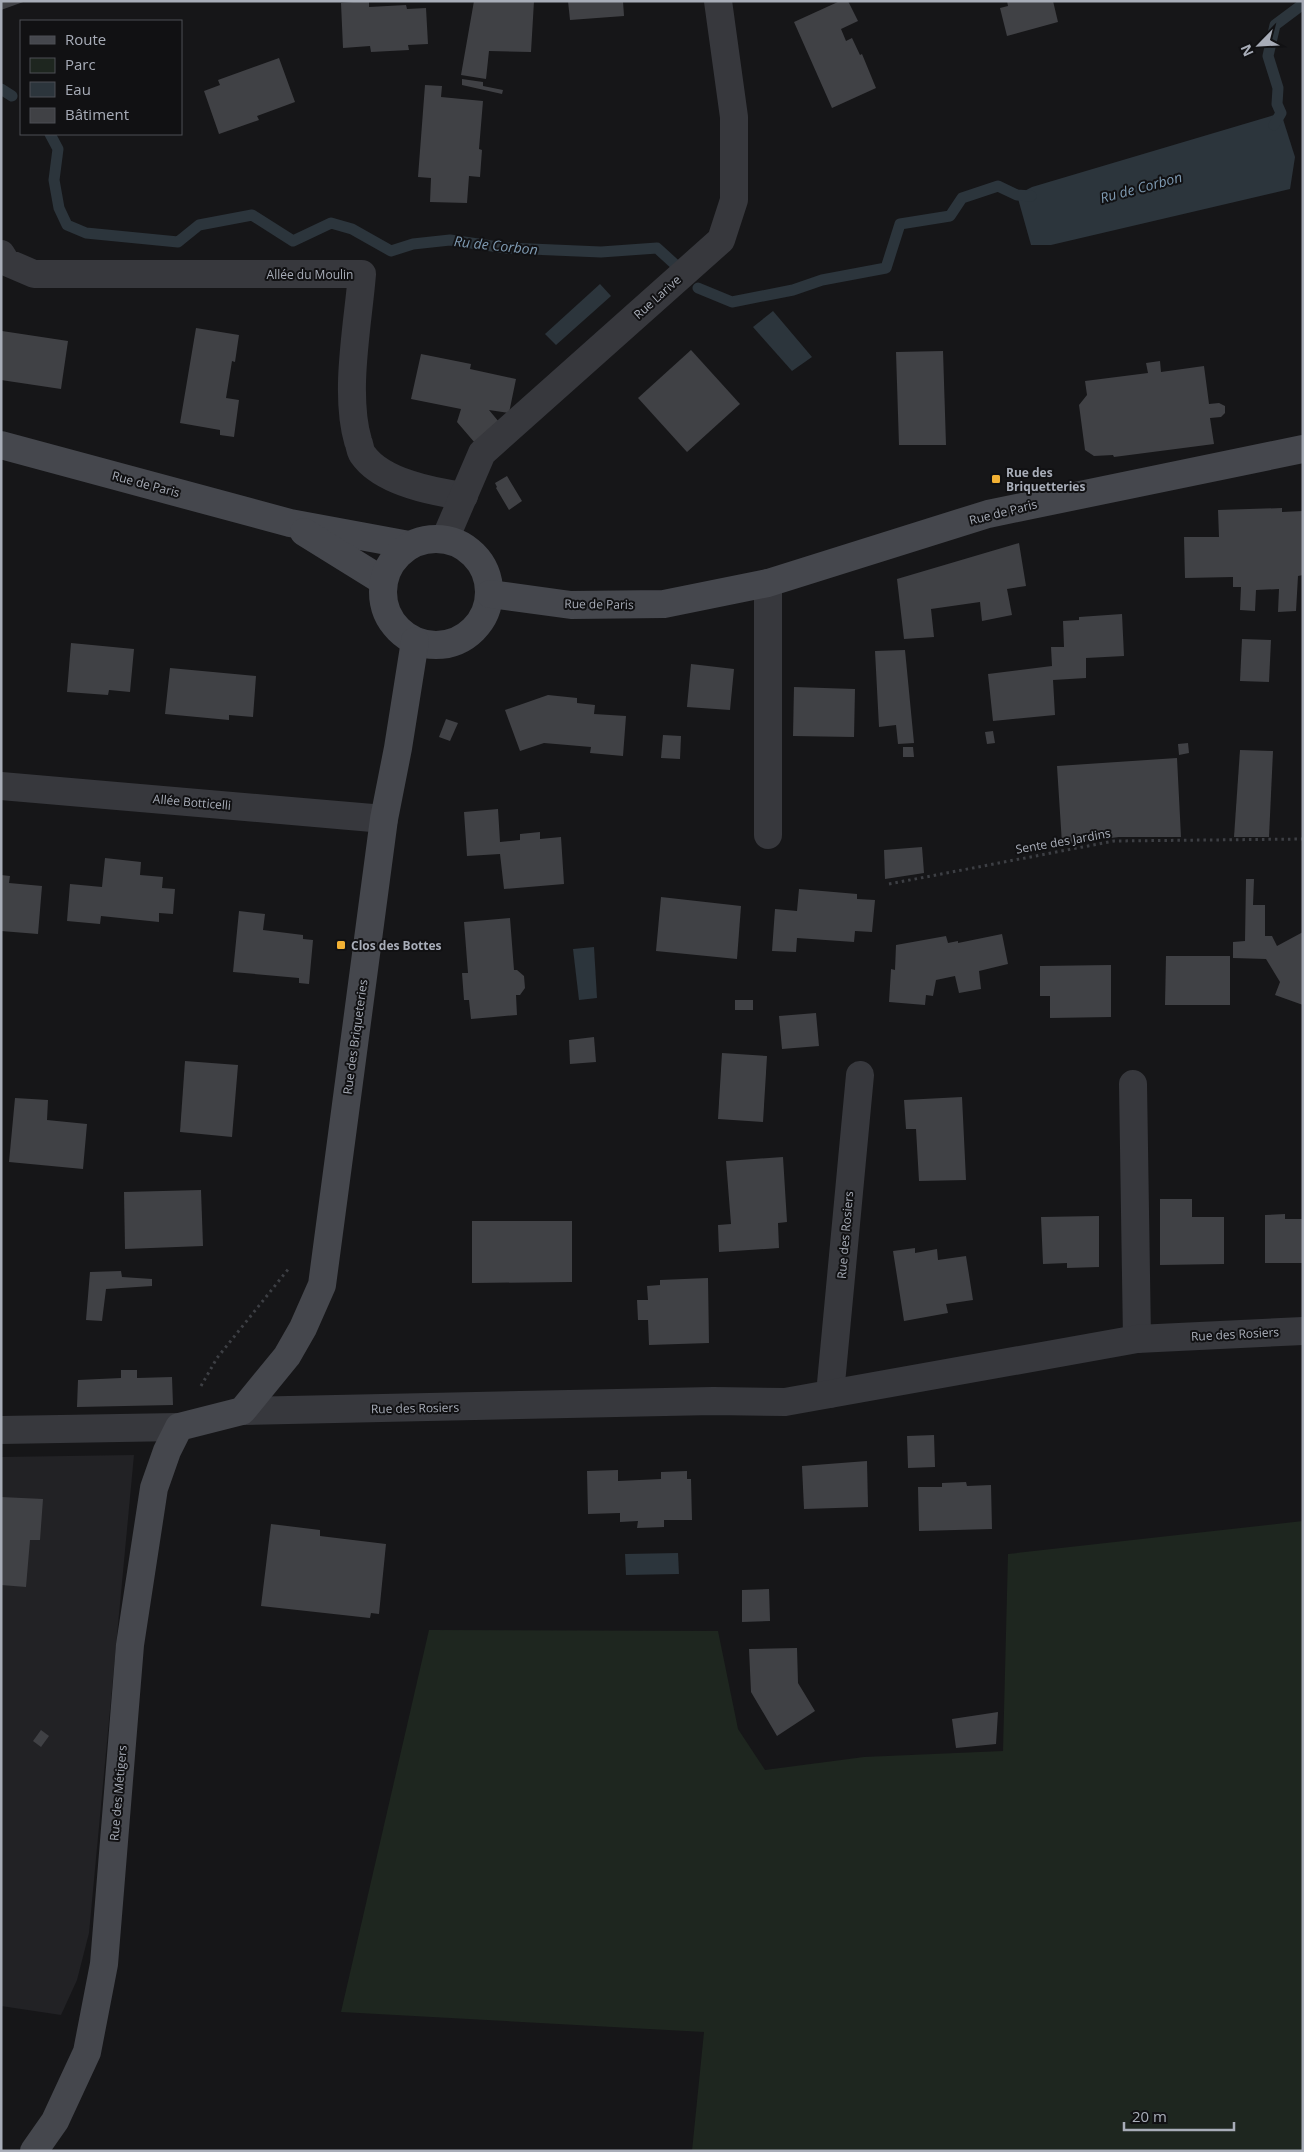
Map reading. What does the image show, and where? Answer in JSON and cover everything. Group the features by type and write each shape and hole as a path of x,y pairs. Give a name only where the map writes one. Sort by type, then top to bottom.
{"main road":[{"name":"Rue de Paris","path":"1,445 290,523 409,545"},
{"name":"Rue de Paris","path":"490,594 571,605 664,604 768,583 988,514 1303,449"},
{"name":"Rue de Paris","path":"290,523 383,580"},
{"path":"427,538 445,539 459,544 472,552 482,564 488,578 490,594 486,611 477,626 465,637 448,644 431,646 414,641 402,634 392,623 385,610 382,595 383,580 388,566 397,554 409,545 427,538"},
{"name":"Rue des Briqueteries","path":"242,1411 287,1356 303,1328 322,1285 384,819 398,748 414,641"},
{"name":"Rue des Rosiers","path":"179,1427 242,1411"},
{"name":"Rue des Métigers","path":"34,2151 55,2121 87,2052 104,1964 130,1645 154,1488 167,1452 179,1427"}],"street":[{"name":"Rue Larive","path":"445,539 482,453 721,240 734,200 734,117 718,1"},
{"name":"Allée du Moulin","path":"1,254 6,262 34,274 362,274 351,400 354,428 362,455 379,470 398,479 436,492 464,496"},
{"path":"768,583 768,835"},
{"name":"Allée Botticelli","path":"1,786 384,819"},
{"name":"Rue des Rosiers","path":"830,1394 860,1075"},
{"path":"1134,1084 1137,1339"},
{"name":"Rue des Rosiers","path":"242,1411 703,1401 785,1402 1137,1339 1303,1331"},
{"name":"Rue des Rosiers","path":"1,1430 179,1427"}],"path":[{"name":"Sente des Jardins","path":"889,884 1114,841 1303,839"},
{"path":"179,1427 217,1358 292,1264"}],"shaded area":[{"path":"134,1455 89,1933 77,1980 61,2015 1,2006 1,1457"}],"green space":[{"path":"1303,1521 1303,2151 692,2151 704,2032 341,2012 429,1630 718,1631 738,1729 765,1770 864,1757 1003,1751 1008,1554"}],"water":[{"path":"1281,113 1295,157 1290,189 1051,245 1031,245 1017,195 1032,187"},
{"path":"600,284 611,296 556,345 545,334"},
{"path":"773,311 812,357 792,371 753,327"},
{"path":"594,947 597,998 579,1000 573,949"},
{"path":"678,1553 679,1574 626,1575 625,1554"}],"building":[{"path":"1,1 26,1 1,10"},
{"path":"369,1 369,7 406,5 407,9 426,8 428,44 408,45 409,50 371,52 370,46 343,48 341,3"},
{"path":"474,1 534,1 531,52 489,51 486,79 461,75"},
{"path":"568,1 623,1 624,16 570,20"},
{"path":"840,1 848,1 858,21 841,29 846,41 852,38 860,55 862,54 876,88 832,108 794,22"},
{"path":"1007,1 1053,1 1058,22 1007,36 1000,8 1008,6"},
{"path":"279,58 295,102 257,116 259,120 219,134 204,91 220,85 218,80"},
{"path":"462,79 483,82 483,86 503,90 502,94 462,85"},
{"path":"425,85 442,86 441,97 483,101 479,149 482,150 480,177 469,176 467,203 430,202 431,178 418,177"},
{"path":"196,328 239,335 235,362 232,361 226,398 239,400 234,437 220,435 220,430 180,423"},
{"path":"2,331 68,341 61,389 1,380"},
{"path":"691,350 740,404 687,452 638,398"},
{"path":"943,351 946,445 899,445 896,352"},
{"path":"421,354 471,364 470,369 516,379 509,413 489,410 499,422 475,443 457,422 461,409 411,399"},
{"path":"1160,361 1161,372 1204,366 1209,404 1219,403 1225,406 1225,413 1221,417 1210,418 1214,444 1114,457 1113,455 1094,456 1085,450 1079,405 1087,395 1085,381 1148,373 1146,363"},
{"path":"507,476 522,501 509,510 495,483"},
{"path":"1282,508 1282,512 1303,511 1303,575 1298,576 1296,611 1278,612 1279,589 1256,590 1255,611 1240,610 1241,587 1233,587 1233,577 1185,578 1184,537 1219,537 1218,510"},
{"path":"1019,543 1026,586 1007,589 1012,615 982,621 980,602 931,609 934,637 904,639 897,579"},
{"path":"1122,614 1124,656 1086,658 1086,678 1053,680 1055,715 993,721 988,674 1052,666 1051,647 1064,647 1063,621 1079,620 1079,617"},
{"path":"1242,639 1271,640 1269,682 1240,681"},
{"path":"71,643 134,649 130,692 109,690 108,695 67,692"},
{"path":"905,650 914,743 898,744 896,725 879,727 875,651"},
{"path":"691,664 734,669 730,710 687,707"},
{"path":"170,668 256,676 253,717 229,715 229,720 165,714"},
{"path":"794,687 855,689 854,737 793,736"},
{"path":"548,695 577,698 577,703 595,705 594,714 626,716 623,756 590,753 591,747 544,743 520,751 505,710"},
{"path":"446,719 458,723 450,741 439,737"},
{"path":"993,731 995,743 987,744 985,732"},
{"path":"663,735 681,736 680,759 661,758"},
{"path":"1188,743 1189,753 1179,755 1178,744"},
{"path":"903,747 913,747 914,757 903,757"},
{"path":"1240,750 1273,751 1269,837 1234,837"},
{"path":"1177,758 1181,837 1119,837 1062,844 1057,766"},
{"path":"498,809 500,842 520,840 520,834 540,832 540,839 561,837 564,884 504,889 500,854 467,856 464,812"},
{"path":"922,847 924,873 885,879 884,850"},
{"path":"105,858 141,862 140,875 163,877 162,888 175,889 173,914 159,913 159,922 101,916 100,924 67,921 70,884 102,887"},
{"path":"1,875 10,876 9,883 42,886 38,934 1,931"},
{"path":"1246,879 1254,879 1253,905 1265,905 1265,936 1272,936 1277,946 1303,932 1303,1005 1275,995 1280,982 1266,959 1233,958 1233,942 1245,941"},
{"path":"799,889 857,894 857,899 875,900 872,932 855,931 854,942 797,938 796,952 772,951 775,909 797,911"},
{"path":"661,897 741,906 737,959 656,951"},
{"path":"239,911 265,914 263,930 303,935 303,939 313,940 309,984 299,983 299,978 233,972"},
{"path":"510,918 514,970 517,970 524,976 525,988 520,995 516,995 517,1015 471,1019 469,1000 464,1000 462,973 468,973 464,922"},
{"path":"1002,934 1008,964 979,971 981,989 959,993 955,976 936,980 933,996 926,995 925,1005 889,1002 891,969 895,970 896,945 946,936 948,943 958,941 958,943"},
{"path":"1166,956 1230,956 1230,1005 1165,1005"},
{"path":"1111,965 1111,1017 1050,1018 1050,996 1040,996 1040,966"},
{"path":"735,1000 753,1000 753,1010 735,1010"},
{"path":"816,1013 819,1046 782,1049 779,1016"},
{"path":"594,1037 596,1062 570,1064 569,1040"},
{"path":"722,1053 767,1056 763,1122 718,1119"},
{"path":"185,1061 238,1065 232,1137 180,1132"},
{"path":"962,1097 966,1180 919,1181 916,1129 906,1129 904,1100"},
{"path":"15,1098 48,1100 47,1120 87,1124 83,1169 9,1162"},
{"path":"783,1157 787,1222 778,1223 779,1248 719,1252 718,1225 731,1224 726,1161"},
{"path":"201,1190 203,1246 125,1249 124,1192"},
{"path":"1160,1199 1192,1199 1192,1217 1224,1217 1224,1264 1160,1265"},
{"path":"1285,1214 1285,1219 1303,1219 1303,1263 1265,1263 1265,1215"},
{"path":"1099,1216 1099,1267 1067,1268 1067,1263 1043,1264 1041,1217"},
{"path":"472,1221 572,1221 572,1282 472,1283"},
{"path":"915,1248 915,1253 937,1249 938,1260 966,1256 973,1300 946,1304 948,1313 904,1321 893,1251"},
{"path":"121,1271 122,1277 152,1279 152,1286 106,1289 102,1321 86,1320 90,1272"},
{"path":"708,1278 709,1343 649,1345 648,1320 638,1320 637,1300 648,1300 647,1286 660,1285 660,1280"},
{"path":"121,1370 137,1370 137,1378 172,1377 173,1405 77,1407 78,1380 121,1378"},
{"path":"934,1435 935,1467 908,1468 907,1436"},
{"path":"867,1461 868,1507 804,1509 802,1466"},
{"path":"618,1470 618,1481 661,1479 661,1472 687,1471 687,1479 691,1479 692,1520 664,1520 664,1527 637,1528 638,1521 620,1522 620,1513 588,1514 587,1471"},
{"path":"966,1482 967,1486 991,1485 992,1529 919,1531 918,1487 942,1487 942,1483"},
{"path":"1,1497 43,1499 40,1540 30,1540 26,1587 1,1585"},
{"path":"271,1524 320,1530 320,1536 386,1544 379,1614 371,1613 370,1618 261,1606"},
{"path":"769,1589 770,1621 742,1622 742,1590"},
{"path":"797,1648 798,1683 815,1711 777,1736 751,1692 749,1649"},
{"path":"998,1712 996,1744 956,1748 952,1719"},
{"path":"41,1730 49,1736 41,1747 33,1741"}],"waterway":[{"path":"1274,125 1281,113 1277,104 1278,88 1268,56 1275,25 1303,4"},
{"name":"Ru de Corbon","path":"1,89 12,96"},
{"name":"Ru de Corbon","path":"51,135 58,149 54,180 59,208 67,225 86,233 178,242 199,225 252,215 293,241 331,223 352,229 391,251 413,244 450,240 506,248 601,252 657,248 680,269"},
{"name":"Ru de Corbon","path":"698,288 732,302 793,290 822,280 886,268 900,224 950,216 962,198 998,186 1017,195 1031,196"}],"place":[{"name":"Rue des Briquetteries","path":"996,479"},
{"name":"Clos des Bottes","path":"341,945"}]}
